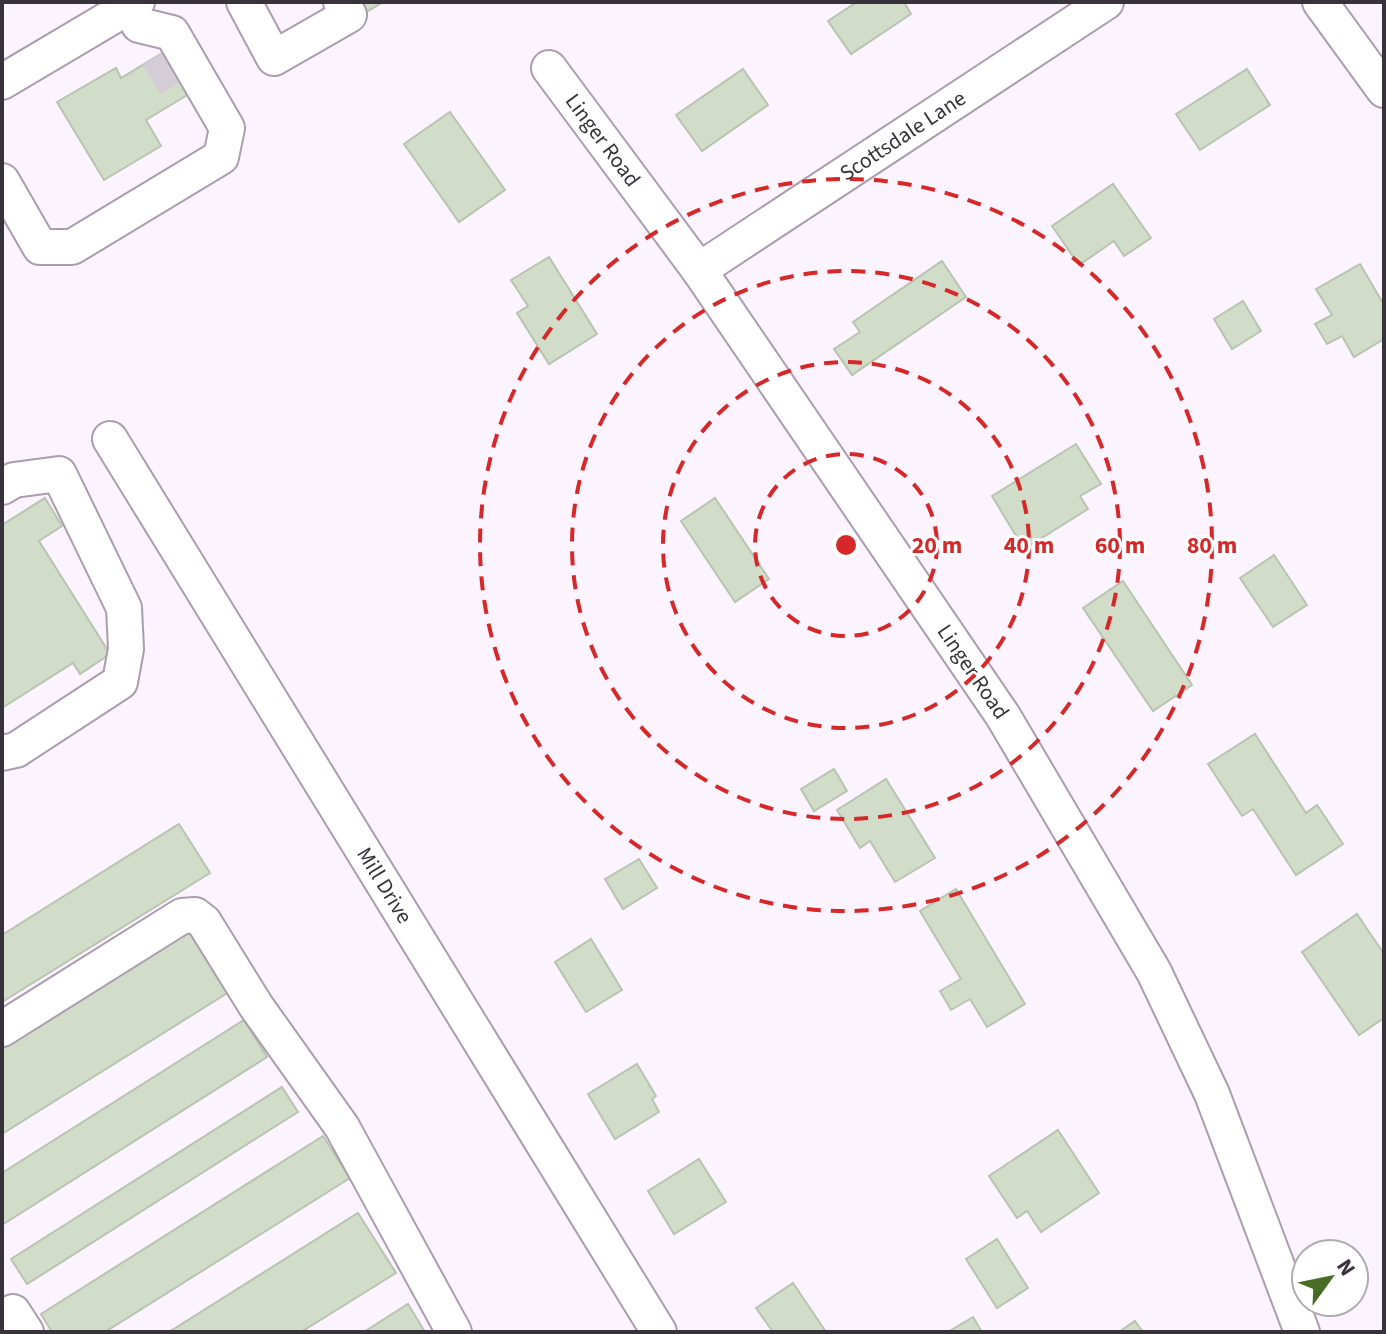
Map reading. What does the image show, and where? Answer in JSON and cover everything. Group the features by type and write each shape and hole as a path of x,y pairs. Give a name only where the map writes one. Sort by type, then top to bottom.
{"street":[{"path":"244,2 274,58 349,15 341,2"},
{"name":"Scottsdale Lane","path":"699,270 1106,2"},
{"path":"1320,2 1384,90"},
{"path":"134,12 157,56"},
{"path":"2,82 134,12"},
{"path":"2,181 40,247 72,247 221,157 227,128 172,33 134,12"},
{"name":"Linger Road","path":"549,68 699,270 1003,716 1154,972 1212,1094 1302,1332"},
{"path":"183,98 221,157"},
{"name":"Mill Drive","path":"110,439 659,1332"},
{"path":"2,753 16,750 120,682 126,649 124,608 59,474 6,476"},
{"path":"2,1029 182,916 195,915 204,922 256,1006 342,1127 454,1332"},
{"path":"2,1319 13,1312 26,1332"}],"building":[{"path":"356,2 383,2 363,14"},
{"path":"857,2 904,2 911,14 851,54 828,21"},
{"path":"174,46 199,88 146,120 161,146 104,180 57,102 116,68 121,78"},
{"path":"743,69 768,105 702,151 676,115"},
{"path":"1247,69 1270,105 1200,150 1176,114"},
{"path":"450,112 505,190 459,222 404,144"},
{"path":"1113,184 1151,238 1124,256 1114,241 1079,265 1052,226"},
{"path":"549,257 597,334 549,364 517,313 528,306 511,280"},
{"path":"942,261 966,297 852,375 834,349 860,332 853,322"},
{"path":"1360,264 1384,305 1384,339 1354,357 1342,336 1327,344 1315,324 1332,315 1316,289"},
{"path":"1243,301 1261,331 1232,349 1214,319"},
{"path":"1076,444 1101,484 1080,496 1088,509 1024,549 992,496"},
{"path":"45,498 62,526 39,541 110,654 80,674 73,663 2,708 2,525"},
{"path":"715,498 769,579 735,602 681,521"},
{"path":"1274,555 1307,605 1273,627 1240,578"},
{"path":"1123,581 1192,685 1153,711 1083,608"},
{"path":"1255,734 1306,813 1317,805 1343,844 1296,875 1253,809 1242,816 1208,764"},
{"path":"834,769 847,791 814,811 801,789"},
{"path":"886,779 935,858 895,882 870,841 860,848 837,810"},
{"path":"179,824 210,873 2,1002 2,935"},
{"path":"639,859 657,888 623,909 605,879"},
{"path":"956,889 1025,1004 987,1027 970,999 951,1010 940,991 961,979 920,911"},
{"path":"1357,914 1384,954 1384,1018 1359,1035 1302,952"},
{"path":"191,931 229,992 2,1134 2,1049"},
{"path":"591,939 622,990 586,1012 555,962"},
{"path":"244,1020 267,1057 2,1225 2,1173"},
{"path":"637,1064 656,1096 652,1099 659,1112 615,1139 588,1094"},
{"path":"282,1087 298,1112 27,1284 11,1259"},
{"path":"1058,1130 1099,1193 1041,1232 1027,1211 1017,1218 989,1176"},
{"path":"323,1136 350,1178 105,1332 52,1332 41,1314"},
{"path":"699,1159 726,1202 674,1234 648,1191"},
{"path":"358,1213 396,1273 301,1332 169,1332"},
{"path":"997,1239 1028,1288 997,1308 966,1259"},
{"path":"793,1283 826,1332 773,1332 756,1308"},
{"path":"408,1304 425,1332 364,1332"},
{"path":"973,1317 982,1332 948,1332"},
{"path":"1135,1321 1143,1332 1119,1332"}],"tunnel":[{"path":"157,56 183,98"}]}
